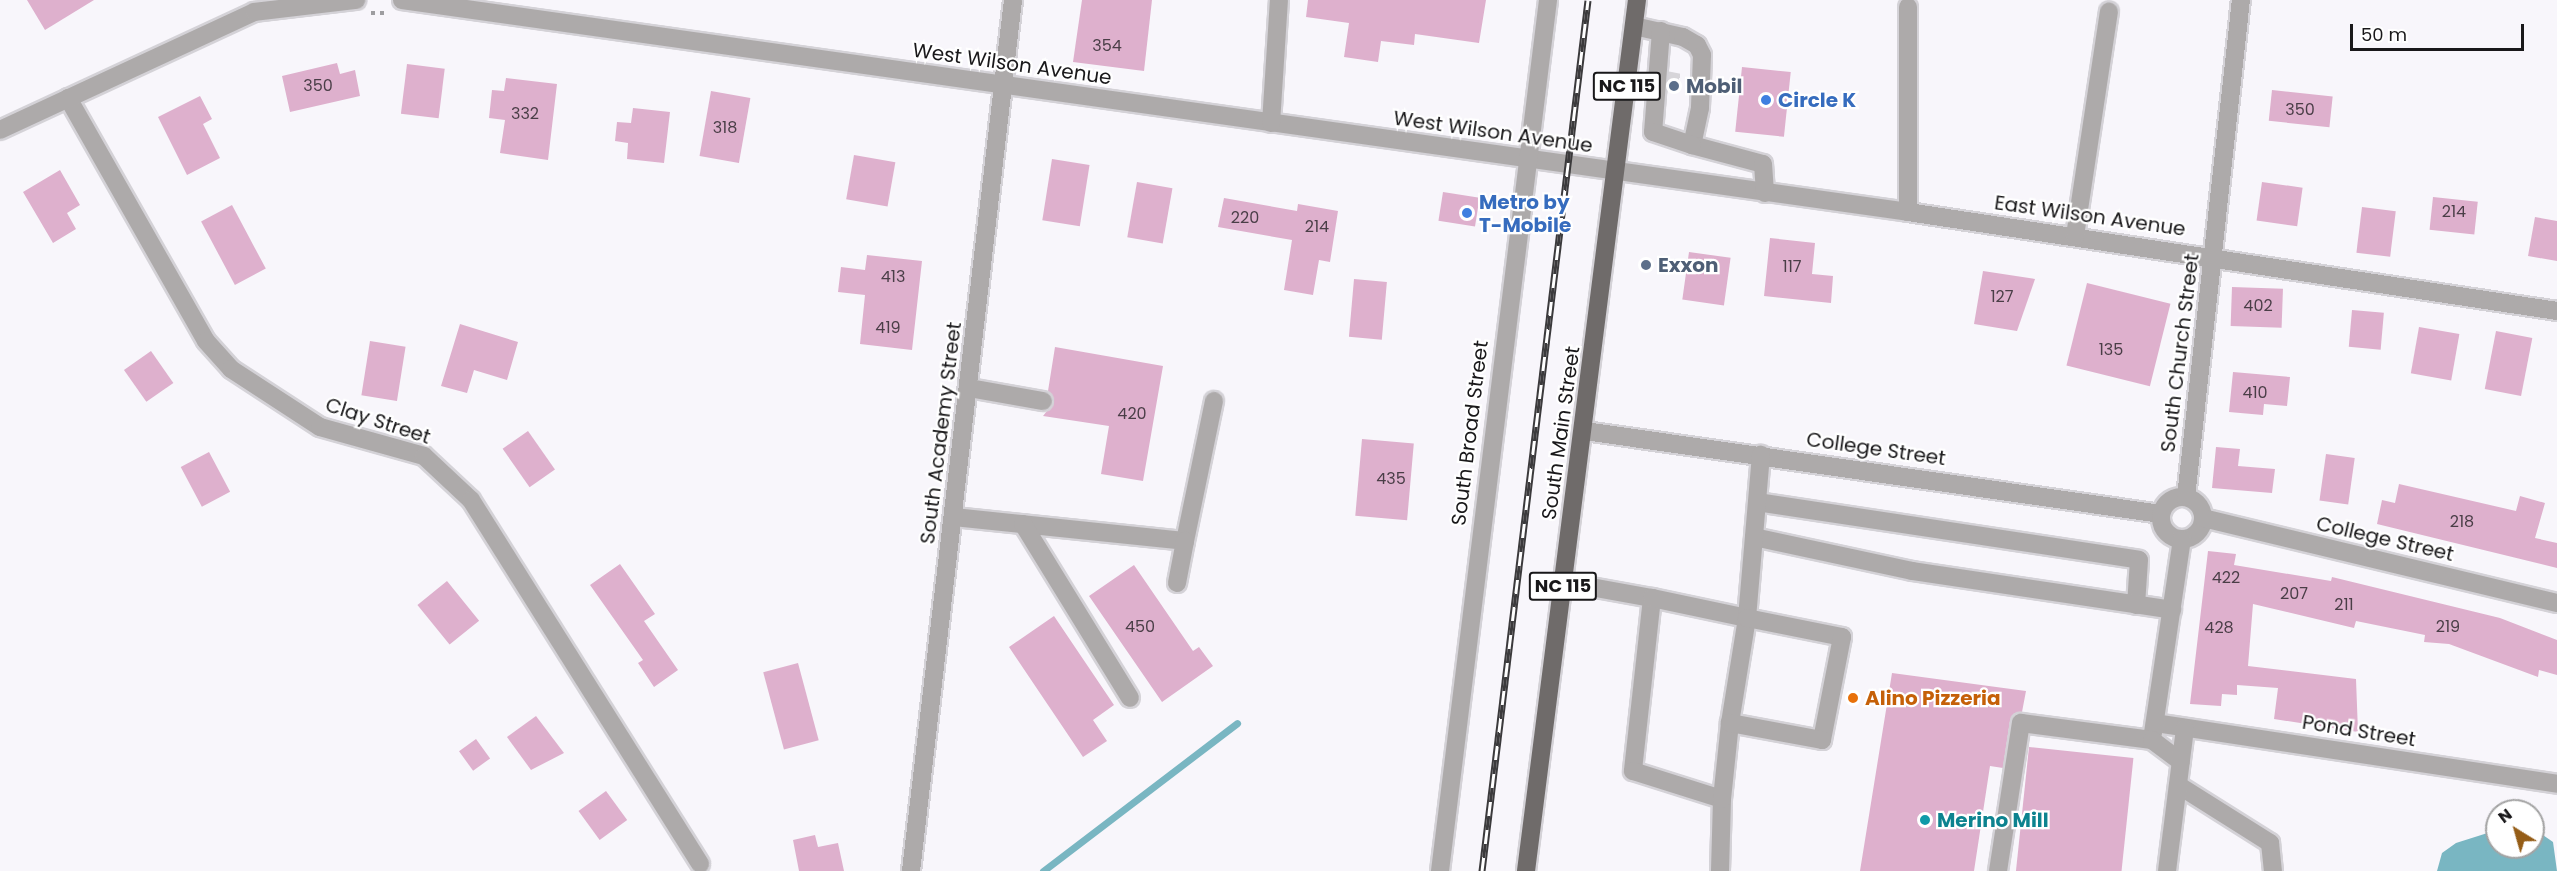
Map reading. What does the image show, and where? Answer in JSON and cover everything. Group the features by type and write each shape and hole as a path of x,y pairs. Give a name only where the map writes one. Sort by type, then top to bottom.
{"main road":[{"name":"South Main Street","path":"1526,871 1585,431 1637,0"}],"street":[{"name":"South Academy Street","path":"911,871 1013,0"},
{"path":"1271,123 1278,0"},
{"name":"South Broad Street","path":"1440,871 1548,0"},
{"name":"South Church Street","path":"2186,497 2241,0"},
{"path":"1,126 68,98 254,12 362,6"},
{"name":"West Wilson Avenue","path":"400,7 1004,86 1616,173"},
{"path":"1908,7 1908,212"},
{"path":"2075,236 2109,12"},
{"path":"1634,26 1661,31 1696,45 1702,55 1694,85 1692,145"},
{"path":"1661,31 1653,132 1763,164 1765,193"},
{"name":"Clay Street","path":"68,98 206,341 231,369 320,427 424,456 471,500 700,864"},
{"name":"East Wilson Avenue","path":"1616,173 2075,236 2557,311"},
{"path":"969,388 1043,401"},
{"path":"1177,583 1214,401"},
{"name":"College Street","path":"1585,431 2161,514"},
{"path":"1720,871 1722,798 1730,723 1747,618 1761,455"},
{"path":"2186,497 2200,506 2203,518 2194,536 2182,539 2164,530 2161,514 2170,500 2186,497"},
{"path":"1757,502 2139,560 2136,605"},
{"path":"953,517 1185,541"},
{"name":"College Street","path":"2203,518 2557,603"},
{"path":"1023,524 1130,698"},
{"path":"1755,537 1912,571 2172,610"},
{"path":"2181,762 2153,731 2182,539"},
{"path":"1563,582 1842,637 1822,740 1730,723"},
{"path":"1652,598 1633,771 1722,798"},
{"name":"Pond Street","path":"1998,871 2021,723 2153,731 2186,728 2557,784"},
{"path":"2167,871 2186,728"},
{"path":"2178,785 2270,843 2273,871"}],"path":[{"path":"362,6 400,7"}],"water":[{"path":"2485,834 2485,859 2545,859 2545,836 2553,842 2557,871 2437,871 2442,853 2456,843"}],"building":[{"path":"27,0 94,0 45,30"},
{"path":"1082,0 1152,0 1144,71 1073,62"},
{"path":"1308,0 1486,0 1479,43 1415,34 1414,45 1381,41 1378,62 1344,57 1349,23 1306,17"},
{"path":"337,63 340,74 355,70 360,96 290,112 282,76"},
{"path":"407,64 445,69 439,118 401,114"},
{"path":"1742,67 1791,72 1784,137 1735,132"},
{"path":"506,78 557,84 548,160 500,153 505,120 489,118 492,90 504,91"},
{"path":"2272,90 2333,96 2329,127 2269,121"},
{"path":"711,91 750,98 739,163 700,156"},
{"path":"200,96 212,119 203,124 220,158 187,175 158,117"},
{"path":"633,108 670,112 664,163 627,159 628,143 615,141 617,122 631,123"},
{"path":"854,155 895,162 888,207 846,199"},
{"path":"1052,159 1090,165 1080,226 1042,220"},
{"path":"60,170 80,205 67,213 76,229 53,243 23,192"},
{"path":"1137,182 1172,188 1163,243 1127,237"},
{"path":"2262,182 2303,188 2297,226 2257,221"},
{"path":"1443,192 1480,198 1475,226 1438,221"},
{"path":"2433,197 2478,202 2474,235 2430,230"},
{"path":"1224,198 1297,211 1298,204 1338,211 1330,262 1319,260 1313,295 1284,290 1292,240 1218,227"},
{"path":"232,205 266,269 235,285 201,221"},
{"path":"2362,207 2396,211 2390,257 2356,253"},
{"path":"2535,217 2557,221 2557,261 2528,256"},
{"path":"1770,238 1815,243 1812,274 1833,276 1831,303 1764,296"},
{"path":"1689,252 1731,258 1724,305 1682,300"},
{"path":"867,255 922,261 912,350 860,344 865,295 838,292 841,267 865,270"},
{"path":"1983,271 2035,279 2017,331 1974,324"},
{"path":"1354,279 1387,282 1382,340 1349,337"},
{"path":"2087,283 2170,304 2150,386 2066,365"},
{"path":"2232,287 2283,289 2282,328 2231,326"},
{"path":"2352,310 2384,313 2381,350 2349,347"},
{"path":"460,324 518,342 507,380 474,370 467,393 441,386"},
{"path":"2419,327 2459,334 2451,380 2411,373"},
{"path":"2496,331 2532,338 2521,396 2485,389"},
{"path":"370,341 406,347 397,401 361,395"},
{"path":"1055,347 1163,366 1143,481 1101,474 1109,426 1043,416 1054,402 1048,391"},
{"path":"151,351 173,383 146,402 124,370"},
{"path":"2233,372 2290,377 2287,406 2264,404 2263,415 2229,412"},
{"path":"528,431 555,470 530,487 503,449"},
{"path":"1362,439 1414,444 1407,520 1355,516"},
{"path":"2216,447 2240,449 2238,466 2275,469 2272,493 2212,488"},
{"path":"209,452 230,492 202,507 181,467"},
{"path":"2326,454 2355,458 2348,505 2319,501"},
{"path":"2399,484 2516,511 2520,496 2545,503 2535,538 2557,543 2557,568 2377,524 2382,500 2395,503"},
{"path":"2208,551 2236,554 2234,565 2331,581 2332,577 2500,618 2557,640 2557,675 2539,670 2538,677 2449,644 2424,642 2425,635 2356,621 2354,628 2253,604 2248,666 2356,679 2358,732 2274,719 2278,688 2237,685 2237,695 2222,694 2221,706 2190,704"},
{"path":"620,564 655,614 644,621 678,670 654,687 638,663 643,660 590,585"},
{"path":"1134,565 1193,651 1199,647 1213,666 1162,702 1089,596"},
{"path":"447,581 479,621 450,645 417,605"},
{"path":"1054,616 1114,705 1093,720 1107,741 1083,757 1009,647"},
{"path":"798,663 819,740 784,750 763,672"},
{"name":"Merino Mill","path":"1892,673 2026,691 2022,712 2010,721 2003,768 1990,766 1974,871 1860,871"},
{"path":"536,716 564,753 531,770 507,737"},
{"path":"476,739 490,758 473,771 459,751"},
{"path":"2029,747 2133,758 2122,871 2016,871"},
{"path":"606,791 627,820 600,840 578,811"},
{"path":"815,835 818,847 838,843 844,871 799,871 793,840"}],"waterway":[{"path":"1043,871 1237,723"}],"tunnel":[{"path":"1661,79 1687,84"}],"railway":[{"path":"1482,871 1588,0"}],"place":[{"name":"Mobil","path":"1674,86"},
{"name":"Circle K","path":"1766,100"},
{"name":"Metro by T-Mobile","path":"1467,213"},
{"name":"Exxon","path":"1646,265"},
{"name":"Alino Pizzeria","path":"1853,698"},
{"name":"Merino Mill","path":"1925,820"}]}
